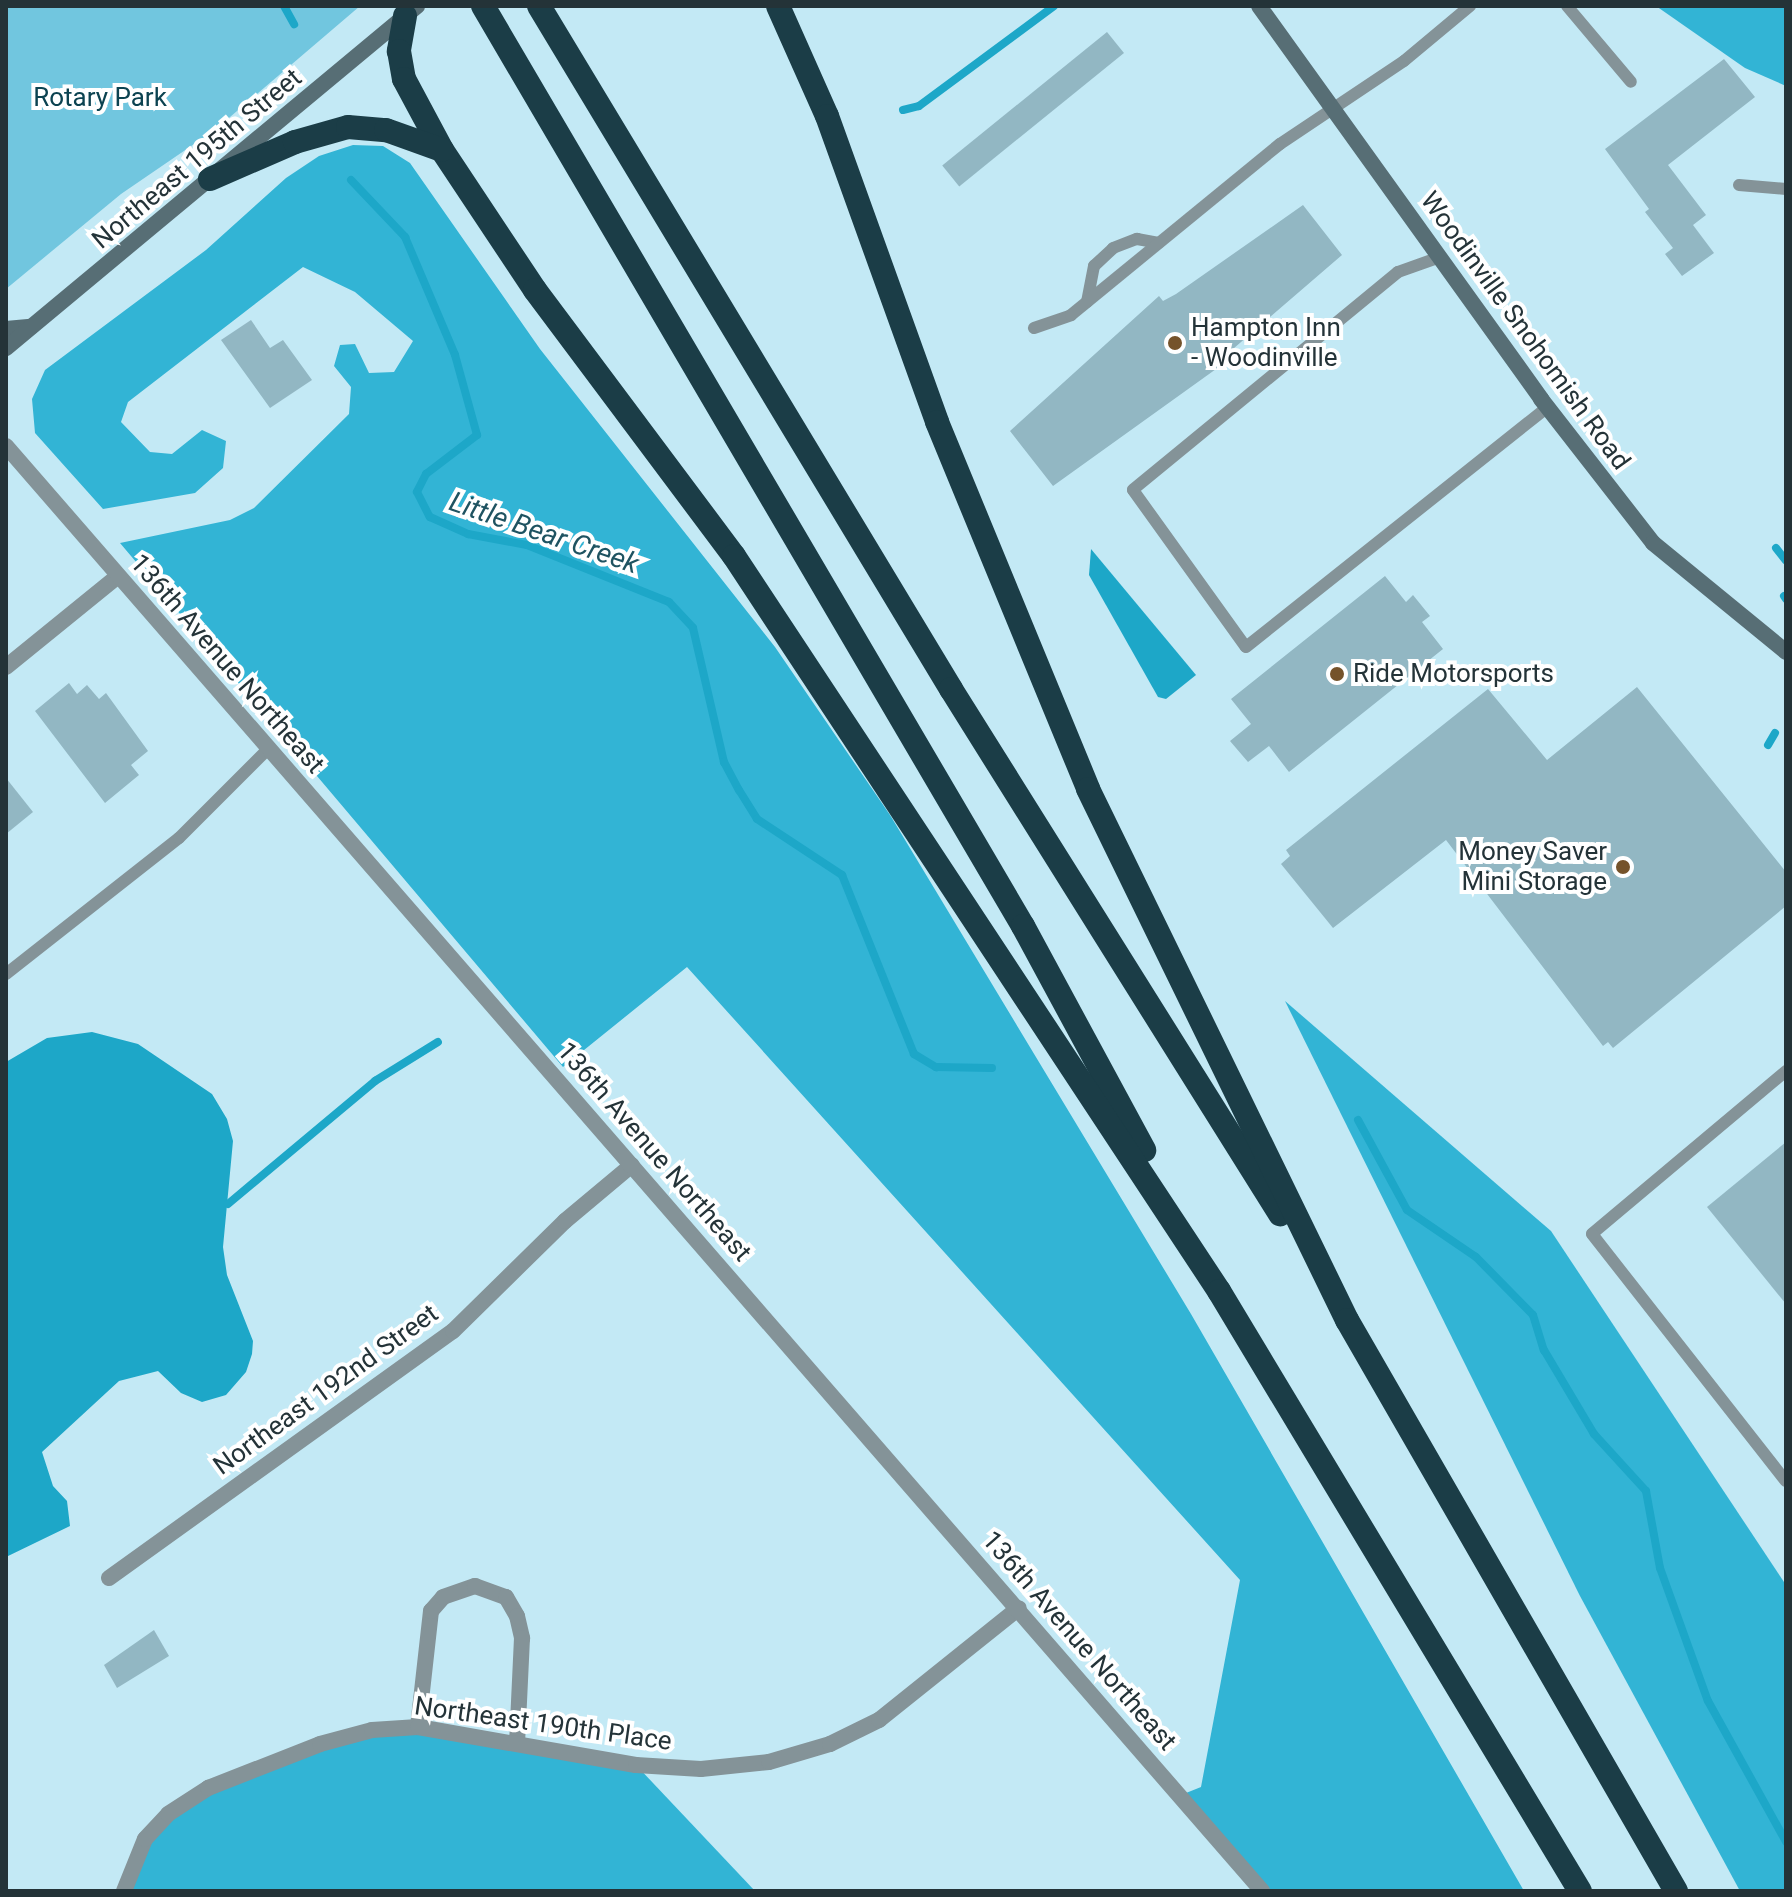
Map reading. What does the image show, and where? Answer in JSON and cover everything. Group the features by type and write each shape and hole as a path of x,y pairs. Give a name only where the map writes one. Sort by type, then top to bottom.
{"highway":[{"path":"483,6 1023,926 1219,1291"},
{"path":"539,6 951,689 1347,1320 1676,1891"},
{"path":"778,7 827,116 937,422 1088,789 1347,1320"},
{"path":"411,11 399,51 404,79 442,150 535,290 734,556 1219,1291 1580,1891"},
{"path":"210,179 306,138 348,127 386,130 442,150"}],"main road":[{"name":"Woodinville Snohomish Road","path":"1259,6 1548,407 1653,543 1786,652"},
{"name":"Northeast 195th Street","path":"6,348 411,11"},
{"path":"6,329 31,327"}],"street":[{"name":"136th Avenue Northeast","path":"6,446 1262,1891"},
{"path":"6,667 118,576"},
{"name":"Northeast 192nd Street","path":"109,1578 453,1331 565,1221 632,1165"},
{"path":"418,1727 431,1611 443,1597 475,1586 506,1597 517,1616 522,1638 517,1743"},
{"name":"Northeast 190th Place","path":"124,1891 145,1839 168,1814 208,1788 320,1744 372,1730 418,1727 636,1765 701,1769 769,1762 830,1744 879,1720 1019,1608"}],"lane":[{"path":"1567,6 1631,82"},
{"path":"1034,328 1071,315 1280,144 1404,61 1467,7"},
{"path":"1739,185 1786,189"},
{"path":"1087,302 1094,266 1113,248 1137,239 1159,243"},
{"path":"1440,257 1398,272 1133,490 1246,647 1548,407"},
{"path":"6,974 179,838 269,748"},
{"path":"1786,1071 1592,1234 1786,1481"}],"green space":[{"name":"Rotary Park","path":"6,6 360,6 216,129 121,194 6,289"}],"shaded area":[{"path":"1656,6 1786,6 1786,86 1745,68"},
{"path":"353,145 383,146 410,163 540,349 775,647 890,815 1191,1314 1524,1891 1260,1891 1181,1795 1201,1787 1240,1580 687,967 563,1067 120,543 230,520 254,508 349,414 351,387 334,366 340,345 355,344 369,373 394,372 413,341 355,292 303,267 128,402 121,422 150,452 172,454 202,430 226,441 223,468 195,493 103,509 35,433 32,399 45,370 206,250 286,178 319,156"},
{"path":"1091,549 1196,675 1166,699 1158,697 1089,575"},
{"path":"1285,1001 1551,1231 1786,1585 1786,1891 1740,1891 1580,1596"},
{"path":"92,1032 138,1044 212,1094 227,1119 233,1141 223,1247 227,1275 253,1341 252,1354 246,1372 226,1395 202,1402 181,1393 158,1371 119,1381 42,1452 53,1486 67,1501 70,1526 6,1557 6,1062 47,1038"},
{"path":"418,1727 636,1765 755,1891 124,1891 168,1814 320,1744"}],"building":[{"path":"1107,32 1124,53 959,186 942,165"},
{"path":"1724,59 1755,97 1668,165 1706,215 1693,225 1714,253 1682,276 1665,254 1673,248 1645,212 1649,209 1605,149"},
{"name":"Hampton Inn - Woodinville","path":"1303,205 1342,255 1226,355 1230,359 1053,486 1010,431 1159,296 1163,301 1176,294"},
{"path":"251,320 270,348 283,340 312,380 270,408 221,340"},
{"path":"1385,576 1406,602 1413,595 1430,616 1422,622 1443,649 1289,772 1269,746 1248,762 1230,741 1251,724 1231,699"},
{"path":"69,683 77,694 87,685 99,699 106,693 148,751 131,765 139,775 105,803 35,711"},
{"path":"1637,687 1786,872 1786,906 1613,1048 1608,1042 1603,1046 1446,840 1333,928 1281,864 1290,856 1286,850 1488,689 1547,760"},
{"path":"6,778 33,812 6,834"},
{"path":"1786,1142 1786,1304 1707,1207"},
{"path":"154,1630 169,1656 117,1688 104,1665"}],"waterway":[{"name":"Little Bear Creek","path":"284,6 294,24"},
{"path":"903,110 919,106 1054,6"},
{"name":"Little Bear Creek","path":"351,180 405,237 455,355 477,435 426,474 417,492 430,517 468,534 527,545 669,602 693,628 724,762 739,790 757,819 842,875 914,1054 936,1067 992,1068"},
{"path":"1776,548 1786,561"},
{"path":"1768,745 1775,733"},
{"path":"228,1204 375,1081 438,1042"},
{"name":"Little Bear Creek","path":"1358,1120 1407,1210 1476,1257 1533,1315 1544,1350 1594,1434 1646,1491 1660,1568 1708,1701 1786,1842"}],"place":[{"name":"Hampton Inn - Woodinville","path":"1175,343"},
{"name":"Ride Motorsports","path":"1337,674"},
{"name":"Money Saver Mini Storage","path":"1623,867"}]}
